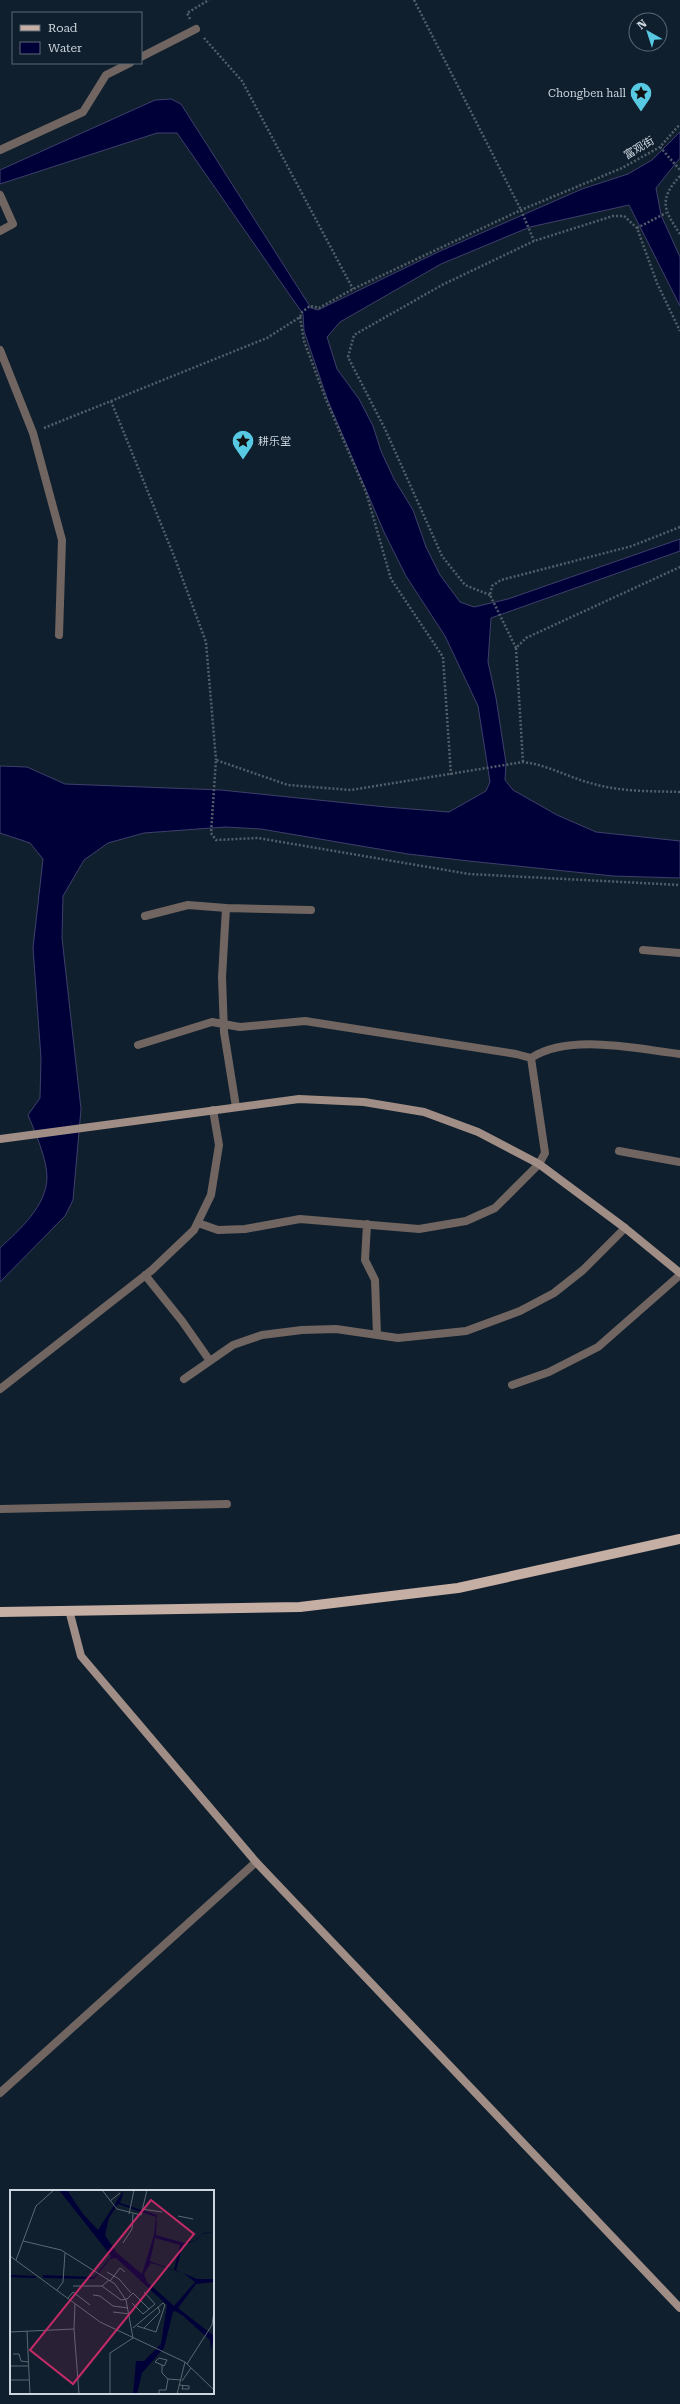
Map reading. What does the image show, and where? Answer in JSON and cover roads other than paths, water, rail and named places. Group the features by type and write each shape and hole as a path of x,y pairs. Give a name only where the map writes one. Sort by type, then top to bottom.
{"main road":[{"path":"0,1612 300,1606 458,1588 680,1539"}],"street":[{"path":"142,56 196,28"},
{"path":"0,150 84,112 106,75 128,64"},
{"path":"0,195 13,224 0,230"},
{"path":"0,350 33,433 62,540 59,635"},
{"path":"145,916 188,905 226,908 311,910"},
{"path":"226,908 222,977 224,1024 236,1107"},
{"path":"643,950 680,953"},
{"path":"138,1045 212,1022 240,1026 305,1021 516,1054 531,1058 540,1052 557,1047 582,1044 680,1054"},
{"path":"198,1223 218,1230 245,1229 300,1219 419,1229 466,1221 495,1208 539,1164 546,1154 531,1058"},
{"path":"0,1138 299,1099 364,1102 424,1112 478,1132 539,1164 625,1228 680,1274 598,1347 549,1372 512,1385"},
{"path":"0,1389 145,1275 194,1230 211,1195 219,1145 212,1110"},
{"path":"620,1151 680,1162"},
{"path":"367,1224 365,1260 375,1280 377,1335"},
{"path":"184,1379 233,1345 262,1335 302,1330 336,1329 398,1338 466,1331 520,1311 554,1293 583,1270 625,1228"},
{"path":"145,1275 182,1321 210,1361"},
{"path":"0,1509 227,1504"},
{"path":"69,1610 82,1656 256,1862 680,2308"},
{"path":"0,2093 256,1862"}],"water":[{"path":"171,99 181,104 311,308 318,310 438,252 582,189 628,174 652,160 680,132 680,158 656,188 661,215 680,257 680,306 629,205 530,227 441,264 340,322 327,337 337,369 359,399 373,426 381,451 394,479 413,510 426,547 440,575 460,602 474,607 508,599 680,539 680,551 491,618 488,662 496,698 506,763 505,780 513,790 557,815 596,832 680,841 680,878 613,876 408,854 261,829 225,827 144,833 108,843 84,860 63,896 62,938 81,1109 73,1200 65,1216 0,1282 0,1248 31,1217 46,1188 47,1177 43,1154 28,1115 40,1098 41,1058 33,948 43,859 30,843 0,833 0,766 27,767 65,784 221,790 449,812 486,791 490,782 478,706 445,636 406,576 384,532 328,401 304,331 303,314 177,133 157,133 0,184 0,170 155,100"}],"place":[{"name":"Chongben hall","path":"641,112"},
{"name":"耕乐堂","path":"243,460"}]}
